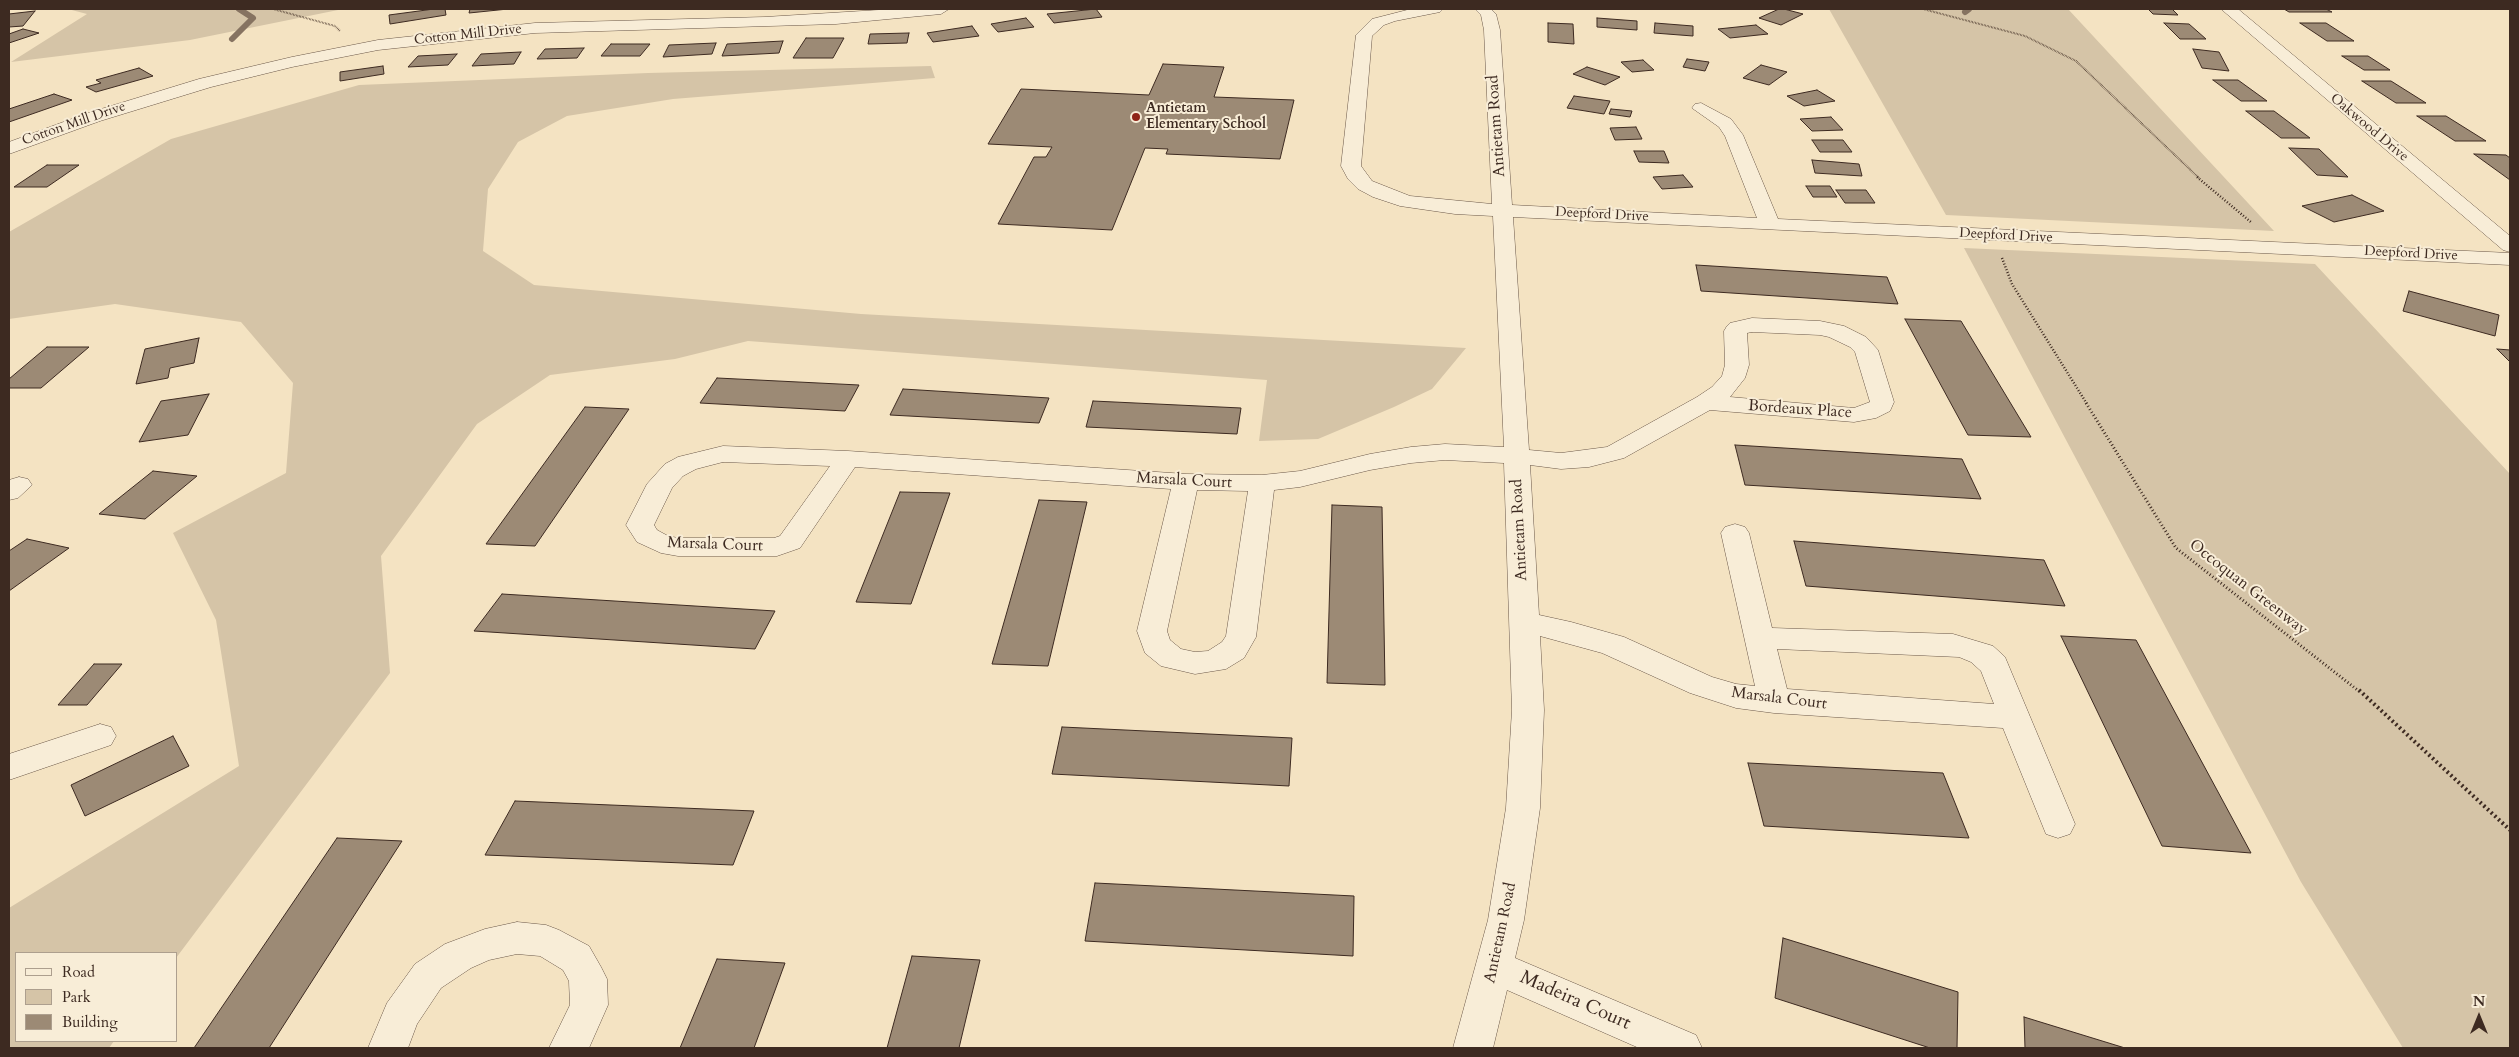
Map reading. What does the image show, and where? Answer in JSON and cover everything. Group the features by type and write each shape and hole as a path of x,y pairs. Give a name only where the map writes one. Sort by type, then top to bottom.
{"street":[{"name":"Cotton Mill Drive","path":"9,148 150,99 249,72 339,52 424,39 535,28 766,16 836,19 942,9"},
{"name":"Deepford Drive","path":"1435,9 1391,16 1369,28 1364,35 1356,99 1351,166 1355,175 1365,185 1394,198 1455,208 1503,209 1770,225 2510,259"},
{"name":"Antietam Road","path":"1473,1048 1506,920 1523,808 1528,710 1517,456 1492,30 1488,14 1484,9"},
{"name":"Oakwood Drive","path":"2229,9 2510,246"},
{"path":"1701,108 1725,123 1734,134 1770,225"},
{"name":"Bordeaux Place","path":"1517,456 1561,461 1589,459 1614,453 1706,402 1721,392 1733,378 1737,365 1735,331 1738,328 1752,325 1820,328 1849,336 1866,350 1882,402 1880,406 1867,414 1854,415 1706,402"},
{"name":"Marsala Court","path":"848,459 796,536 790,542 776,547 678,547 662,544 647,536 640,525 660,484 674,470 707,456 723,454 848,459 1186,482 1262,483 1300,479 1370,462 1411,455 1445,452 1517,456"},
{"path":"1186,482 1152,631 1156,645 1172,658 1195,663 1215,661 1233,650 1241,637 1262,483"},
{"path":"1735,533 1774,701"},
{"name":"Marsala Court","path":"1525,623 1571,632 1613,645 1701,685 1736,696 1774,701 1956,715 2016,717"},
{"path":"1759,638 1964,647 1982,654 1994,665 2058,824"},
{"path":"9,767 100,736"},
{"path":"388,1048 401,1015 428,976 458,956 484,945 517,938 546,941 576,958 588,979 589,1005 585,1018 569,1048"},
{"name":"Madeira Court","path":"1495,967 1682,1048"}],"path":[{"path":"273,9 335,26 341,32 336,44 339,52"},
{"path":"1922,9 2025,36 2076,60 2196,176 2278,248"},
{"name":"Occoquan Greenway","path":"1989,235 2008,270 2012,284 2176,548 2352,684 2510,830"}],"green space":[{"path":"68,9 343,9 190,40 11,62 87,14"},
{"path":"1829,9 2068,9 2274,231 1946,215"},
{"path":"931,66 935,78 673,99 567,116 518,142 488,189 483,251 534,285 861,314 1466,348 1432,389 1394,407 1318,439 1259,441 1267,380 748,341 675,359 550,375 477,424 381,556 390,673 178,955 178,952 15,952 15,1042 113,1042 109,1048 9,1048 9,908 239,766 216,620 173,533 286,473 293,383 241,322 115,304 9,319 9,232 171,139 359,85 648,73"},
{"path":"1964,248 2315,264 2510,474 2510,1048 2403,1048 2301,882"}],"building":[{"path":"445,9 446,15 390,24 389,15"},
{"path":"470,9 508,9 469,13"},
{"path":"1096,9 1102,17 1054,23 1047,14"},
{"path":"1779,9 1803,14 1781,25 1759,18"},
{"path":"2148,9 2172,9 2178,15 2153,14"},
{"path":"2284,9 2326,9 2332,12 2289,12"},
{"path":"35,11 23,26 9,27 9,14"},
{"path":"1026,18 1034,27 998,32 991,24"},
{"path":"1597,18 1637,21 1637,30 1597,27"},
{"path":"1548,23 1573,24 1574,44 1548,42"},
{"path":"1655,23 1693,26 1693,36 1654,33"},
{"path":"2164,23 2189,24 2206,39 2180,39"},
{"path":"2300,23 2326,23 2354,41 2327,41"},
{"path":"1756,25 1768,34 1730,38 1718,29"},
{"path":"972,26 979,36 933,42 927,33"},
{"path":"23,29 39,33 9,43 9,34"},
{"path":"909,33 907,43 868,44 870,34"},
{"path":"806,38 844,38 833,58 793,58"},
{"path":"783,41 779,53 722,56 727,44"},
{"path":"716,43 712,54 663,57 669,45"},
{"path":"611,44 650,44 640,56 601,56"},
{"path":"584,48 577,58 537,59 545,49"},
{"path":"2193,49 2219,52 2229,71 2202,68"},
{"path":"521,52 514,64 472,66 481,54"},
{"path":"457,54 448,65 408,67 418,56"},
{"path":"2342,56 2368,56 2390,70 2364,70"},
{"path":"1687,59 1709,62 1705,71 1683,67"},
{"path":"1643,60 1654,70 1632,72 1621,62"},
{"path":"1163,64 1224,67 1214,97 1294,100 1280,159 1166,154 1168,149 1145,148 1112,230 998,224 1034,157 1046,157 1052,147 988,144 1021,89 1149,95"},
{"path":"1761,65 1787,72 1769,85 1743,78"},
{"path":"383,66 384,74 340,81 340,72"},
{"path":"1587,67 1620,77 1605,85 1573,74"},
{"path":"139,68 153,76 96,92 86,87 101,83 96,80"},
{"path":"2213,80 2238,80 2267,101 2241,101"},
{"path":"2362,81 2391,81 2426,103 2396,103"},
{"path":"1817,90 1835,101 1804,106 1787,96"},
{"path":"54,94 72,100 9,122 9,109"},
{"path":"1574,96 1610,101 1604,114 1567,108"},
{"path":"1611,109 1632,111 1630,117 1609,114"},
{"path":"2246,111 2274,111 2310,138 2281,138"},
{"path":"2417,116 2446,116 2486,141 2455,141"},
{"path":"1831,117 1843,130 1812,131 1800,119"},
{"path":"1636,127 1642,139 1615,140 1610,128"},
{"path":"1812,140 1843,140 1852,152 1820,152"},
{"path":"2289,148 2319,149 2348,177 2317,175"},
{"path":"1634,151 1664,151 1669,163 1639,162"},
{"path":"2474,154 2506,155 2510,158 2510,180"},
{"path":"1812,160 1859,164 1862,176 1815,173"},
{"path":"47,165 79,165 47,187 14,187"},
{"path":"1683,175 1693,187 1662,189 1653,177"},
{"path":"1806,186 1830,186 1837,197 1813,197"},
{"path":"1836,190 1866,190 1875,203 1845,203"},
{"path":"2352,195 2384,211 2334,222 2302,206"},
{"path":"1696,265 1887,277 1898,304 1701,291"},
{"path":"2409,291 2499,315 2495,336 2403,311"},
{"path":"1905,319 1961,321 2031,437 1968,435"},
{"path":"199,338 194,363 170,368 168,378 136,384 145,349"},
{"path":"47,347 89,347 41,388 9,388 9,379"},
{"path":"2497,349 2510,350 2510,362"},
{"path":"717,378 859,385 845,411 700,403"},
{"path":"903,389 1049,398 1039,423 890,415"},
{"path":"209,394 188,435 139,442 161,401"},
{"path":"1093,401 1241,408 1237,434 1086,427"},
{"path":"585,407 629,409 535,546 486,544"},
{"path":"1735,445 1962,459 1981,499 1745,485"},
{"path":"153,471 197,476 145,519 99,514"},
{"path":"900,492 950,493 911,604 856,602"},
{"path":"1039,500 1087,502 1048,666 992,664"},
{"path":"1332,505 1382,507 1385,685 1327,683"},
{"path":"27,539 69,548 9,591 9,551"},
{"path":"1794,541 2044,560 2065,606 1806,586"},
{"path":"502,594 775,611 755,649 474,631"},
{"path":"2061,636 2136,640 2251,853 2162,846"},
{"path":"94,664 122,664 87,705 58,705"},
{"path":"1062,727 1292,738 1289,786 1052,774"},
{"path":"173,736 189,766 85,816 71,785"},
{"path":"1748,763 1943,773 1969,838 1764,826"},
{"path":"515,801 754,811 733,865 485,855"},
{"path":"337,838 402,841 269,1048 194,1048"},
{"path":"1095,883 1354,896 1353,956 1085,941"},
{"path":"1783,938 1958,992 1957,1048 1930,1048 1775,998"},
{"path":"912,956 980,960 959,1048 887,1048"},
{"path":"717,959 785,963 754,1048 680,1048"},
{"path":"2024,1017 2125,1048 2025,1048"}],"waterway":[{"path":"232,39 253,18 239,9"},
{"path":"1965,12 1969,9"}],"place":[{"name":"Antietam Elementary School","path":"1136,117"}]}
